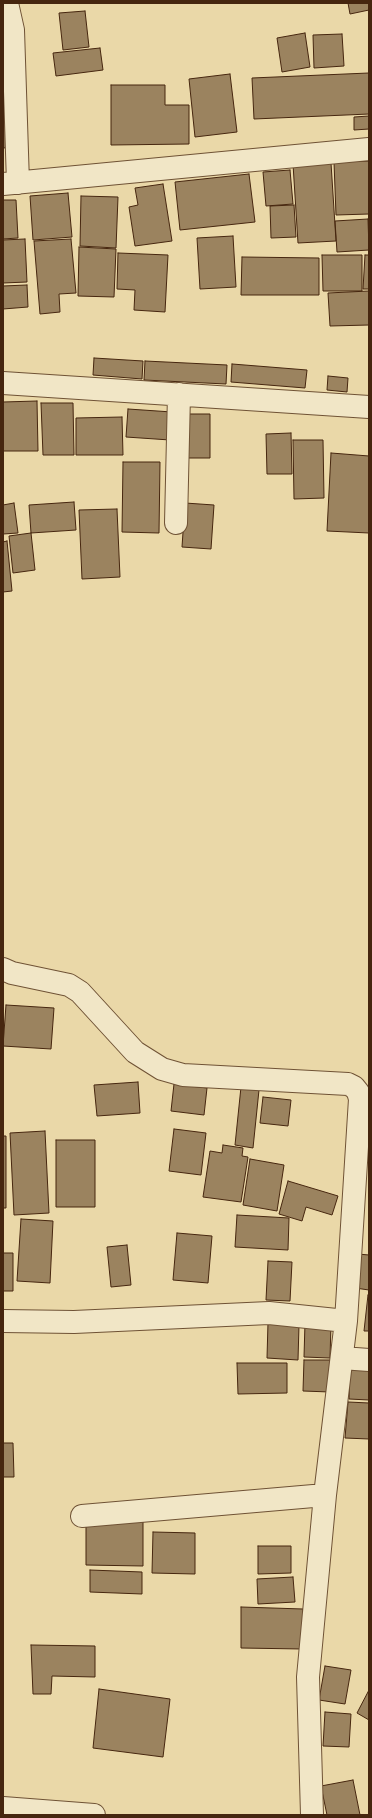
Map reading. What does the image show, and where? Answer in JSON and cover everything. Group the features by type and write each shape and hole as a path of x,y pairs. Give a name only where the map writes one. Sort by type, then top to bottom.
{"street":[{"path":"7,3 12,30 10,183 369,149"},
{"path":"3,383 369,407"},
{"path":"176,523 179,394"},
{"path":"3,969 12,973 69,985 80,992 135,1052 162,1069 183,1075 348,1084 354,1087 358,1092 360,1099 346,1321 325,1495 308,1677 312,1815"},
{"path":"3,1321 74,1322 269,1314 346,1321"},
{"path":"342,1358 369,1360"},
{"path":"82,1516 325,1495"},
{"path":"3,1808 94,1815"}],"building":[{"path":"348,3 369,3 369,10 350,14"},
{"path":"85,11 89,47 63,50 59,13"},
{"path":"305,33 310,67 282,72 277,38"},
{"path":"342,34 344,66 314,68 313,35"},
{"path":"100,48 103,70 56,76 53,53"},
{"path":"369,73 369,114 254,119 252,78"},
{"path":"230,74 237,132 195,137 189,79"},
{"path":"111,85 165,85 165,105 189,105 189,144 111,145"},
{"path":"3,98 10,98 14,147 3,148"},
{"path":"369,116 369,129 354,130 354,117"},
{"path":"369,161 369,214 336,215 334,162"},
{"path":"331,163 336,241 298,243 293,164"},
{"path":"290,170 293,204 266,206 263,172"},
{"path":"249,174 255,222 180,230 175,182"},
{"path":"163,184 172,241 135,246 129,207 138,205 135,188"},
{"path":"68,193 72,237 33,240 30,196"},
{"path":"81,196 118,197 116,248 80,246"},
{"path":"3,200 16,200 18,238 3,239"},
{"path":"294,205 296,237 271,238 270,206"},
{"path":"368,219 369,250 337,252 335,221"},
{"path":"233,236 236,287 200,289 197,238"},
{"path":"25,239 27,282 3,283 3,240"},
{"path":"71,239 76,293 59,294 60,312 40,314 34,241"},
{"path":"79,247 116,249 114,297 78,296"},
{"path":"118,253 168,255 165,312 134,310 135,290 117,289"},
{"path":"322,255 362,255 362,291 323,291"},
{"path":"365,255 369,255 369,289 363,289"},
{"path":"242,257 319,258 319,295 241,295"},
{"path":"27,285 28,307 3,309 3,286"},
{"path":"369,291 369,325 330,326 328,293"},
{"path":"94,358 143,361 142,379 93,375"},
{"path":"145,361 227,365 226,384 144,380"},
{"path":"232,364 307,370 305,388 231,382"},
{"path":"328,376 348,378 347,392 327,390"},
{"path":"37,401 38,451 3,451 3,402"},
{"path":"41,403 73,403 74,455 43,455"},
{"path":"128,409 172,412 170,440 126,437"},
{"path":"181,414 210,414 210,458 181,458"},
{"path":"122,417 123,455 76,455 76,418"},
{"path":"291,433 292,474 267,474 266,434"},
{"path":"293,440 323,440 324,498 294,499"},
{"path":"331,453 369,456 369,533 327,531"},
{"path":"123,462 160,462 159,533 122,532"},
{"path":"74,502 76,530 31,533 29,505"},
{"path":"14,503 18,533 3,534 3,505"},
{"path":"185,503 214,505 211,549 182,547"},
{"path":"117,509 120,577 82,579 79,510"},
{"path":"31,533 35,570 13,573 9,536"},
{"path":"7,541 12,591 3,592 3,542"},
{"path":"6,1005 54,1008 51,1049 3,1046"},
{"path":"138,1082 140,1113 97,1116 94,1085"},
{"path":"174,1084 207,1088 204,1115 171,1111"},
{"path":"241,1087 259,1090 253,1148 235,1145"},
{"path":"263,1097 291,1100 288,1126 260,1123"},
{"path":"174,1129 206,1133 201,1175 169,1171"},
{"path":"45,1131 49,1213 14,1215 10,1133"},
{"path":"3,1136 6,1136 6,1208 3,1208"},
{"path":"56,1140 95,1140 95,1207 56,1207"},
{"path":"223,1145 243,1148 242,1156 248,1157 241,1202 203,1197 210,1151 222,1153"},
{"path":"250,1159 284,1165 277,1211 243,1205"},
{"path":"288,1181 338,1196 332,1215 306,1207 302,1221 279,1214"},
{"path":"237,1215 289,1218 288,1250 235,1247"},
{"path":"21,1219 53,1221 50,1283 17,1281"},
{"path":"177,1233 212,1236 208,1283 173,1280"},
{"path":"127,1245 131,1285 111,1287 107,1247"},
{"path":"3,1253 13,1253 13,1291 3,1291"},
{"path":"358,1254 369,1255 369,1290 355,1288"},
{"path":"268,1261 292,1262 290,1301 266,1300"},
{"path":"368,1295 369,1331 364,1331"},
{"path":"268,1323 299,1325 298,1360 267,1358"},
{"path":"305,1323 331,1324 330,1358 304,1357"},
{"path":"304,1360 330,1360 330,1392 303,1391"},
{"path":"237,1363 287,1363 287,1393 238,1394"},
{"path":"350,1367 369,1367 369,1400 349,1399"},
{"path":"348,1402 369,1403 369,1439 345,1438"},
{"path":"3,1443 13,1443 14,1477 3,1477"},
{"path":"86,1519 143,1521 143,1566 86,1565"},
{"path":"153,1532 195,1533 195,1574 152,1573"},
{"path":"258,1546 291,1546 291,1573 258,1574"},
{"path":"90,1570 142,1572 142,1594 90,1592"},
{"path":"293,1577 295,1602 258,1604 257,1579"},
{"path":"241,1607 303,1609 302,1649 241,1648"},
{"path":"31,1645 95,1646 95,1677 52,1676 51,1694 33,1694"},
{"path":"325,1666 351,1670 345,1704 319,1700"},
{"path":"99,1689 170,1699 163,1757 93,1748"},
{"path":"369,1690 369,1720 357,1713"},
{"path":"325,1712 351,1714 349,1747 323,1746"},
{"path":"353,1780 360,1815 327,1815 321,1786"}]}
